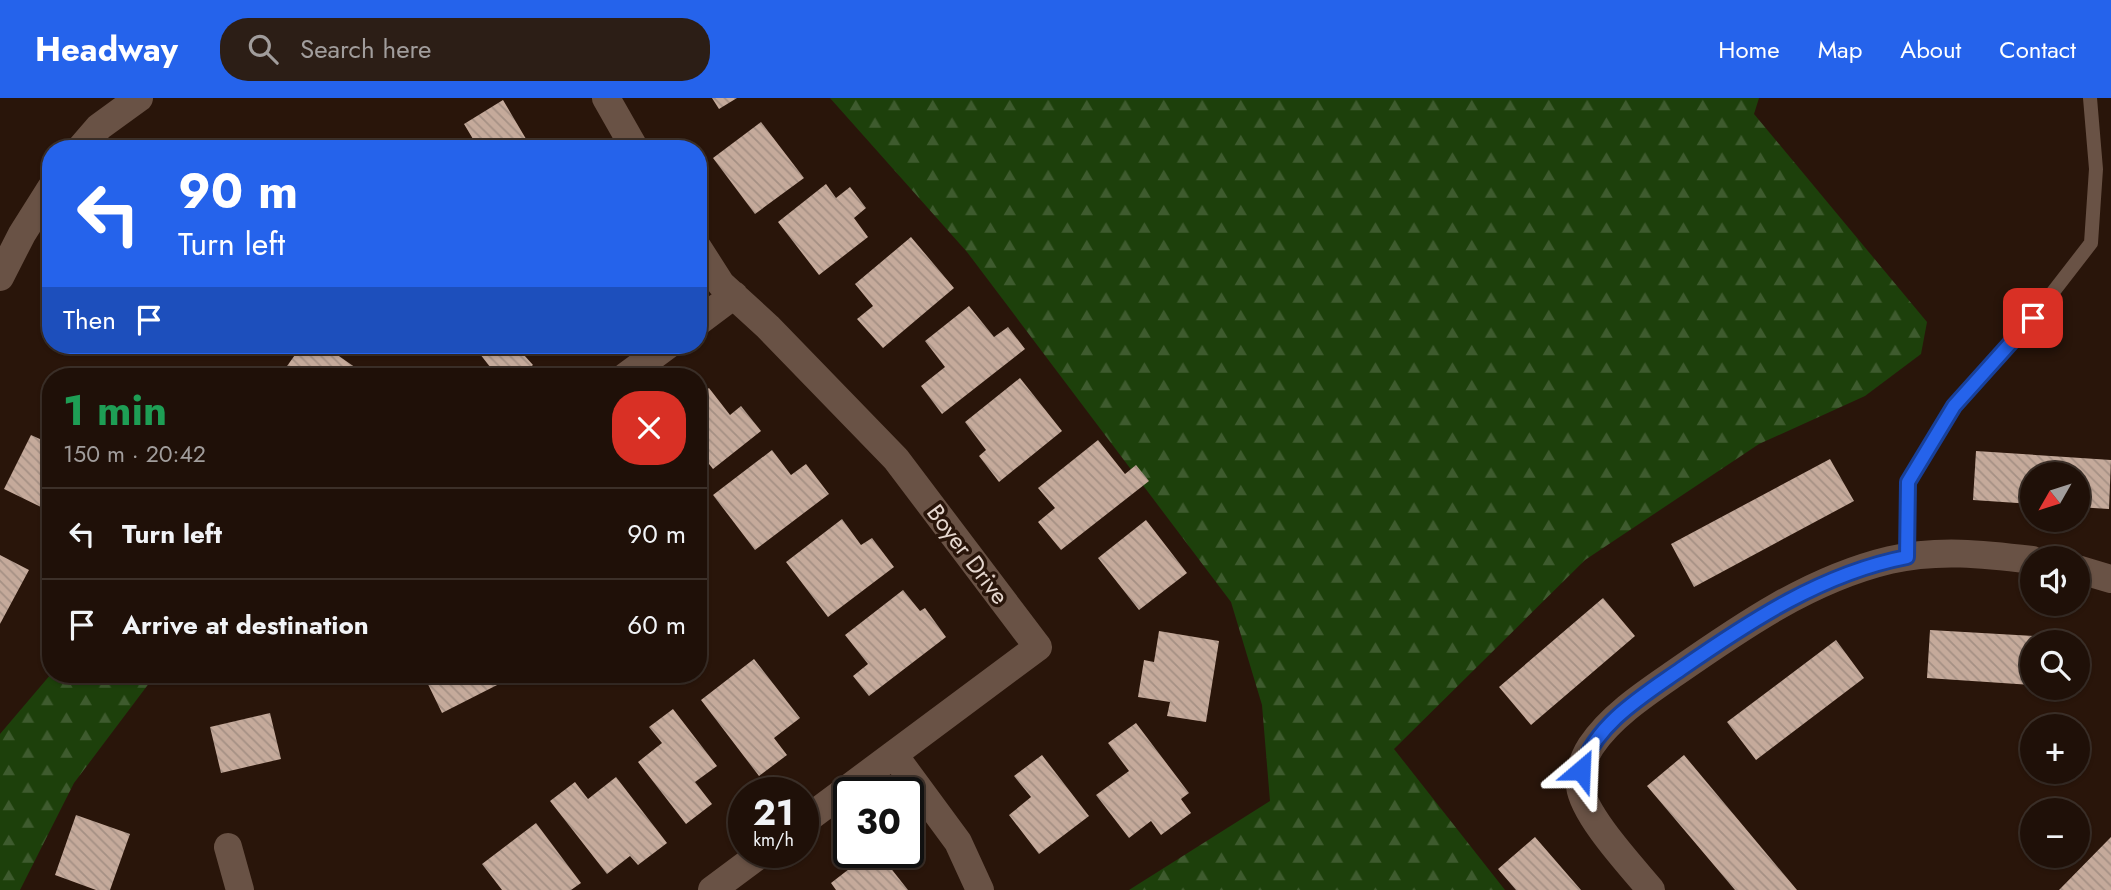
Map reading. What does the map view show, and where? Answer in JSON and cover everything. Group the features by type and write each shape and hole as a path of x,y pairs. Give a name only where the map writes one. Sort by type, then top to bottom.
{"street":[{"path":"88,140 99,127 139,98"},
{"path":"606,98 630,140"},
{"path":"0,277 42,202"},
{"name":"Boyer Drive","path":"707,262 721,284 768,327 897,459 1038,647 819,810"},
{"path":"707,315 734,295"},
{"path":"637,368 656,354"},
{"path":"1651,890 1613,844 1583,799 1581,770 1586,755 1611,723 1655,687 1736,630 1797,596 1849,573 1930,553 1987,554 2020,558"},
{"path":"2090,573 2111,579"},
{"path":"894,755 958,842 980,890"},
{"path":"228,847 240,890"},
{"path":"712,890 742,868"}],"lane":[{"path":"1907,557 1908,482 1954,406 2033,318 2091,243 2096,169 2090,98"}],"green space":[{"path":"830,98 1759,98 1754,114 1927,322 1921,354 1865,396 1759,444 1585,560 1394,749 1505,890 1129,890 1270,801 1262,705 1231,602 967,252"},
{"path":"43,683 149,683 74,783 20,890 0,890 0,734"}],"building":[{"path":"712,98 737,98 719,109"},
{"path":"503,100 527,140 474,140 464,124"},
{"path":"761,122 804,178 755,214 713,158"},
{"path":"826,184 836,198 850,187 866,208 854,218 868,237 819,275 778,222"},
{"path":"911,237 954,288 883,348 857,319 873,306 855,284"},
{"path":"969,306 994,337 1008,327 1025,349 942,414 921,386 945,367 925,341"},
{"path":"296,354 336,354 356,368 286,368"},
{"path":"480,354 525,354 533,365 529,368 491,368"},
{"path":"1020,378 1062,431 999,482 979,456 986,450 965,422"},
{"path":"709,388 730,415 741,406 761,431 713,469 707,461"},
{"path":"31,435 42,440 42,508 4,489"},
{"path":"1098,440 1125,474 1136,465 1149,481 1061,550 1038,522 1055,508 1038,488"},
{"path":"772,450 791,475 806,464 829,494 755,550 713,495"},
{"path":"1976,451 2111,460 2109,509 2090,508 2090,462 2020,462 2020,503 1973,500"},
{"path":"1830,459 1854,501 1694,587 1671,544"},
{"path":"842,519 861,545 872,538 894,567 828,617 786,562"},
{"path":"1146,520 1187,573 1139,610 1098,558"},
{"path":"0,555 29,570 0,624"},
{"path":"903,590 920,611 925,608 946,637 869,696 853,676 868,664 845,635"},
{"path":"1603,598 1635,636 1531,725 1499,687"},
{"path":"1930,630 2020,635 2020,684 1927,678"},
{"path":"1159,631 1219,641 1206,722 1167,716 1170,702 1138,697 1144,660 1154,662"},
{"path":"1836,640 1864,678 1756,760 1727,722"},
{"path":"754,659 800,718 774,738 787,755 759,776 701,700"},
{"path":"427,683 501,683 442,713"},
{"path":"673,709 717,766 695,782 712,804 686,824 638,762 662,743 649,727"},
{"path":"270,713 281,759 221,773 210,727"},
{"path":"1136,723 1189,793 1181,799 1191,813 1161,835 1151,821 1129,838 1096,795 1129,771 1108,743"},
{"path":"1042,755 1089,816 1039,854 1009,815 1031,797 1014,776"},
{"path":"1684,755 1797,890 1735,890 1647,786"},
{"path":"616,777 667,843 638,865 630,856 607,874 550,801 575,782 588,799"},
{"path":"76,815 130,834 110,890 96,890 55,875"},
{"path":"536,823 581,883 571,890 502,890 482,864"},
{"path":"1535,837 1581,890 1516,890 1498,869"},
{"path":"2111,837 2111,890 2059,890 2081,868 2090,868 2090,858"},
{"path":"850,868 891,868 908,890 836,890 831,883"}],"route":[{"path":"1581,770 1593,743 1611,723 1655,687 1736,630 1797,596 1849,573 1907,557 1908,482 1954,406 2033,318"}]}
